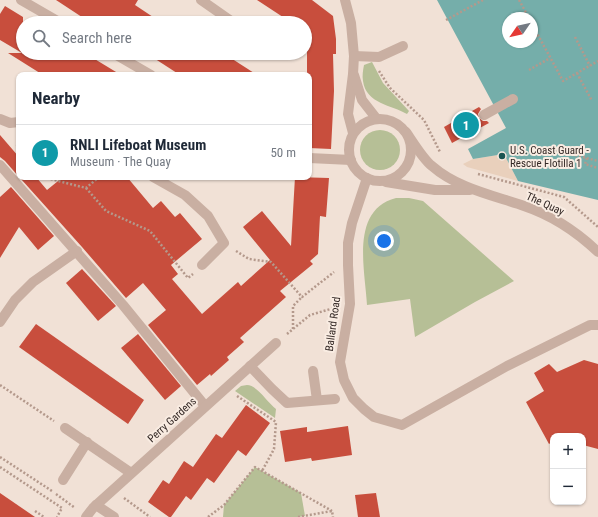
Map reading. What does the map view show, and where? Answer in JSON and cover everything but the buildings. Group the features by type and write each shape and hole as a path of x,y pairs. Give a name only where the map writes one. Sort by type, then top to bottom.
{"street":[{"path":"21,0 49,16"},
{"path":"201,0 224,16"},
{"path":"345,0 351,23 354,56 348,114 353,133 349,152 351,160 360,174 367,178 380,181 390,180 399,176 406,169 412,150 406,132 400,125 391,120 376,118 364,123 353,133"},
{"path":"354,56 371,58 379,57 403,46"},
{"path":"125,60 146,72"},
{"path":"353,74 362,100 376,118"},
{"path":"484,115 513,99"},
{"path":"0,120 10,123 16,122"},
{"name":"The Quay","path":"406,132 431,166 450,179 494,197 525,206 548,217 570,229 588,242 598,252"},
{"path":"312,158 351,160"},
{"path":"0,165 77,252 205,406"},
{"name":"Ballard Road","path":"367,178 352,223 348,243 350,304 340,362 344,380 353,398 374,417 402,425 508,366 590,325 598,325"},
{"path":"158,180 185,195 208,216 224,243 202,265"},
{"name":"The Quay","path":"380,181 435,190 476,190"},
{"path":"0,322 15,300 33,282 77,252"},
{"name":"Perry Gardens","path":"86,517 96,505 276,343"},
{"path":"250,366 287,403 335,399"},
{"path":"312,371 317,400"},
{"path":"65,428 131,473"},
{"path":"63,480 87,442"},
{"path":"96,505 114,517"}],"path":[{"path":"446,20 482,0"},
{"path":"519,0 525,12"},
{"path":"538,35 563,81 598,61"},
{"path":"575,37 590,66"},
{"path":"371,58 390,88 424,120 440,152 445,156"},
{"path":"529,70 550,58"},
{"path":"576,73 592,101"},
{"path":"552,149 598,161"},
{"path":"587,158 585,164 598,168"},
{"path":"471,172 564,197 598,227"},
{"path":"55,180 86,188 106,211 150,232 188,278 202,265"},
{"path":"86,188 95,180"},
{"path":"224,243 249,259 271,262 302,297"},
{"path":"293,329 293,306 302,297 348,261"},
{"path":"276,343 310,315 350,304"},
{"path":"0,385 65,428"},
{"path":"225,388 276,422 274,449 262,471"},
{"path":"0,457 86,517"},
{"path":"0,467 62,508 57,517"},
{"path":"208,517 224,506 255,467 332,511"},
{"path":"113,490 150,517"},
{"path":"35,511 44,517"},
{"path":"298,517 332,511"},
{"path":"332,511 333,517"}],"green space":[{"path":"372,62 383,83 409,111 407,114 380,103 369,95 365,89 363,73 364,65"},
{"path":"384,130 391,133 397,139 400,150 399,158 391,167 384,170 376,170 369,167 361,158 360,146 363,139 372,131"},
{"path":"396,198 409,198 423,201 514,281 415,337 410,299 367,305 363,258 366,228 372,215 381,205"},
{"path":"247,385 258,391 276,409 275,418 235,391 241,386"},
{"path":"255,467 301,493 305,516 223,517 224,505"}],"shaded area":[{"path":"504,154 518,181 467,167 463,164 473,159"}],"water":[{"path":"437,0 598,0 598,200 518,181 504,154 473,159 468,149 506,128"}],"place":[{"name":"RNLI Lifeboat Museum","path":"466,125"},
{"name":"U.S. Coast Guard - Rescue Flotilla 1","path":"502,156"}]}
